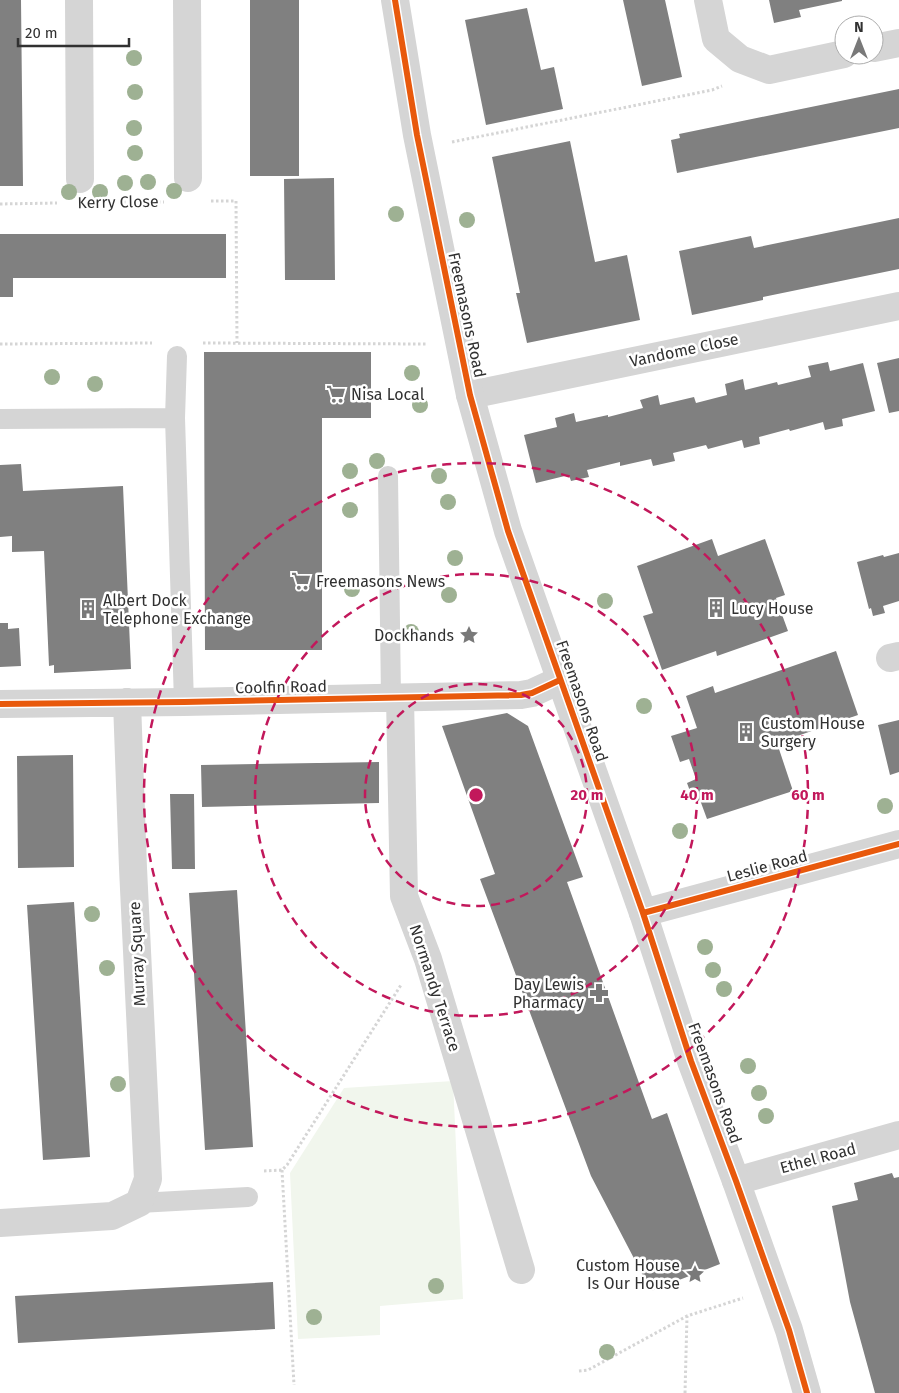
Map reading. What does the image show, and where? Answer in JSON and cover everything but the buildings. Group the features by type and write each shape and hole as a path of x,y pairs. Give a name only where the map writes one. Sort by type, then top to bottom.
{"street":[{"name":"Kerry Close","path":"79,0 80,179"},
{"path":"187,0 188,178"},
{"name":"Freemasons Road","path":"395,0 419,149 459,344 470,395 508,531 643,913 691,1061 789,1330 807,1393"},
{"path":"708,0 716,39 740,59 770,70 834,56"},
{"path":"884,46 899,43"},
{"name":"Vandome Close","path":"470,395 899,306"},
{"name":"Coolfin Road","path":"0,704 521,695 532,693 560,680"},
{"name":"Normandy Terrace","path":"396,698 404,896 428,958 521,1270"},
{"name":"Murray Square","path":"127,702 148,1179 139,1204"},
{"name":"Leslie Road","path":"643,913 899,844"},
{"name":"Ethel Road","path":"736,1181 899,1135"},
{"path":"0,1223 112,1216 139,1204"}],"lane":[{"path":"176,356 175,418 184,702"},
{"path":"0,419 175,418"},
{"path":"388,476 396,698"},
{"path":"139,1204 248,1197"}],"path":[{"path":"419,149 712,90"},
{"path":"207,201 236,201 237,343"},
{"path":"0,344 154,343"},
{"path":"194,343 459,344"},
{"path":"294,1385 282,1170 288,1165 413,965 428,958"},
{"path":"579,1372 588,1370 687,1316 774,1289"},
{"path":"685,1393 687,1316"}],"shaded area":[{"path":"453,1081 463,1299 380,1306 380,1335 298,1339 290,1173 344,1088"}],"cycle path":[{"path":"395,0 417,135 470,395 508,531 643,913 691,1061 789,1330 807,1393"},
{"path":"0,704 521,695 532,693 560,680"},
{"path":"643,913 899,844"}],"place":[{"name":"Nisa Local","path":"336,394"},
{"name":"Freemasons News","path":"301,581"},
{"name":"Lucy House","path":"716,608"},
{"name":"Albert Dock Telephone Exchange","path":"88,609"},
{"name":"Dockhands","path":"469,635"},
{"name":"Custom House Surgery","path":"746,732"},
{"name":"Day Lewis Pharmacy","path":"599,993"},
{"name":"Custom House Is Our House","path":"695,1274"}]}
